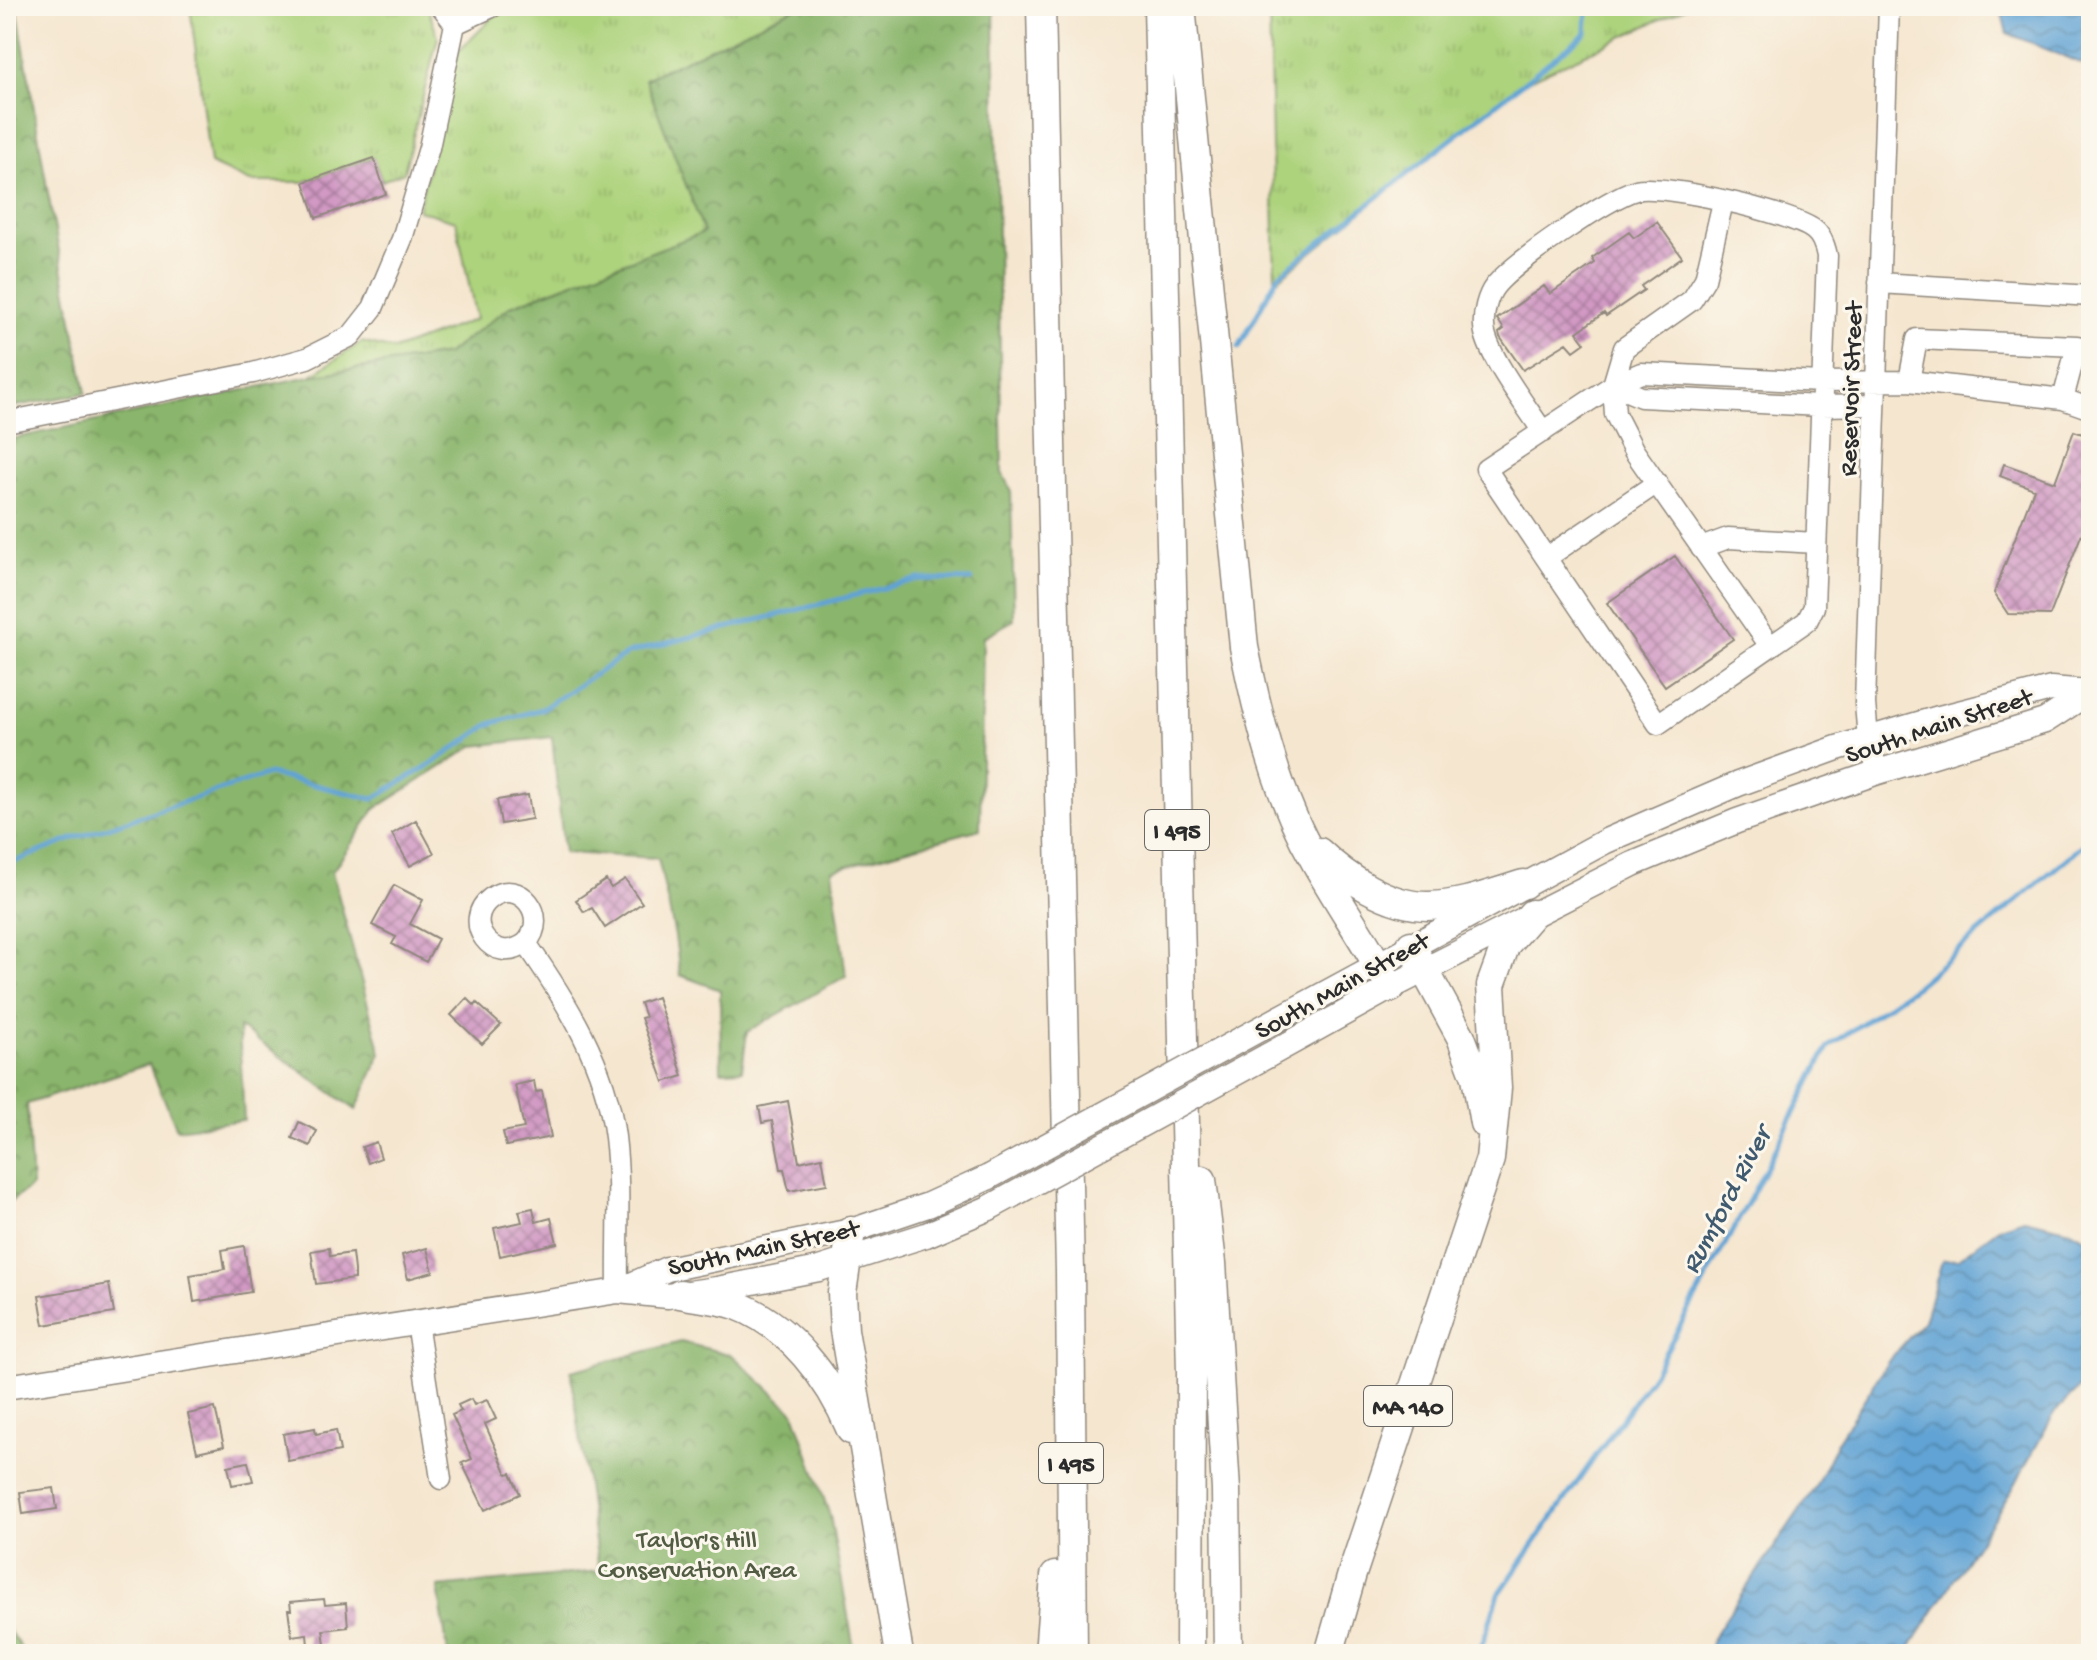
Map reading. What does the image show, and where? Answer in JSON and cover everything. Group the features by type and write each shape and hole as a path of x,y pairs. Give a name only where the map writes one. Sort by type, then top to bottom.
{"highway":[{"name":"I 495","path":"1041,6 1070,1271 1073,1654"},
{"name":"I 495","path":"1158,6 1191,1387 1190,1654"},
{"path":"1181,6 1244,647 1257,713 1273,766 1303,838 1384,976"},
{"path":"1303,838 1340,872 1400,901 1426,906 1455,903 1524,884"},
{"name":"MA 140","path":"1329,1654 1352,1574 1490,1159 1497,1088 1491,985 1506,944 1532,914"},
{"path":"1411,945 1461,1037 1476,1077 1490,1159"},
{"path":"1184,1103 1203,1184 1212,1263 1226,1490 1228,1654"},
{"path":"851,1231 842,1293 844,1330 899,1654"},
{"path":"1049,1654 1070,1271"},
{"path":"680,1294 736,1305 782,1332 818,1370 837,1399 861,1454 872,1494"}],"main road":[{"name":"South Main Street","path":"6,1387 618,1291 668,1296 819,1269 926,1235 989,1208 1267,1056 1384,976 1411,945 1606,841 1727,789 1868,738 2051,689 2089,692"},
{"name":"South Main Street","path":"618,1291 667,1269 851,1231 928,1205 989,1177 1267,1025 1384,976 1425,970 1633,864 1737,821 1878,772 2045,721 2089,692"}],"street":[{"path":"6,422 253,373 307,358 351,336 373,308 402,239 429,148 455,24 441,6"},
{"path":"455,24 494,6"},
{"name":"Reservoir Street","path":"1878,772 1868,738 1865,704 1889,6"},
{"path":"1543,432 1492,353 1483,328 1493,287 1523,259 1636,190 1682,192 1798,221 1816,231 1824,243 1827,256 1821,382 1814,607 1807,621 1658,724 1486,469 1543,432 1613,385 1641,373 1821,382 1909,381 2063,399 2091,409"},
{"path":"1723,202 1705,279 1692,300 1624,348 1613,385 1615,414 1634,451 1770,646"},
{"path":"1879,283 2091,296"},
{"path":"1909,381 1917,339 2084,348 2063,399"},
{"path":"1613,385 1641,397 1821,406 1874,405"},
{"path":"1546,558 1657,483"},
{"path":"1701,548 1728,538 1816,543"},
{"path":"526,943 579,1026 601,1078 610,1109 617,1164 618,1291"},
{"path":"417,1322 441,1479"}],"green space":[{"path":"6,6 17,6 47,188 86,393 6,408"},
{"path":"190,6 427,6 438,37 404,172 382,181 373,158 304,182 250,182 210,164"},
{"path":"513,6 799,6 645,79 705,232 511,306 447,354 310,376 362,342 394,350 476,319 456,221 418,210 457,53 496,14"},
{"path":"799,6 994,6 1002,473 1011,490 1014,620 983,637 980,829 832,870 846,976 747,1032 742,1070 721,1071 720,990 680,975 658,858 564,853 552,737 474,746 375,809 332,872 381,1053 356,1110 239,1027 244,1120 177,1129 149,1064 27,1104 32,1186 6,1205 6,440 310,376 447,354 511,306 704,232 645,79"},
{"path":"1269,6 1689,6 1518,85 1275,282"},
{"name":"Taylor's Hill Conservation Area","path":"681,1342 732,1355 794,1412 830,1516 855,1654 448,1654 438,1587 599,1571 571,1371"},
{"path":"6,1626 25,1654 6,1654"}],"water":[{"path":"2000,6 2091,6 2091,62 2087,66 2007,33"},
{"path":"2024,1219 2071,1230 2091,1241 2091,1376 2055,1412 2012,1490 1906,1654 1706,1654 1718,1629 1816,1486 1837,1442 1889,1360 1924,1321 1942,1261 1958,1259 2000,1227"}],"building":[{"path":"374,158 386,194 316,218 304,182"},
{"path":"1657,222 1682,257 1641,286 1644,290 1577,332 1585,343 1574,351 1567,343 1523,370 1500,337 1499,333 1504,329 1497,319 1544,286 1550,294 1595,263 1592,258 1629,232 1634,238"},
{"path":"2074,431 2091,437 2091,510 2050,615 2008,614 1994,593 2034,489 2000,476 2004,464 2055,482"},
{"path":"1675,556 1733,639 1665,686 1607,603"},
{"path":"528,795 532,819 501,824 497,800"},
{"path":"416,820 434,853 410,866 392,834"},
{"path":"625,879 642,903 605,928 592,908 584,912 576,900 606,880 611,888"},
{"path":"394,885 423,900 410,924 438,939 426,962 392,944 396,937 372,925"},
{"path":"657,997 683,1076 664,1082 641,1018 645,1017 640,1003"},
{"path":"467,998 501,1025 482,1044 451,1015"},
{"path":"534,1081 536,1092 542,1091 551,1137 506,1146 503,1132 524,1128 515,1085"},
{"path":"788,1101 799,1162 822,1157 827,1184 789,1191 784,1169 781,1169 772,1121 762,1123 759,1107"},
{"path":"299,1122 317,1131 310,1146 292,1138"},
{"path":"376,1142 381,1158 368,1163 362,1147"},
{"path":"533,1208 536,1222 551,1218 557,1243 500,1256 494,1228 522,1222 519,1211"},
{"path":"244,1246 251,1292 194,1302 190,1275 225,1269 222,1250"},
{"path":"329,1248 330,1256 352,1253 355,1279 316,1284 311,1251"},
{"path":"427,1248 433,1272 408,1279 402,1255"},
{"path":"109,1284 114,1313 44,1325 39,1296"},
{"path":"471,1399 474,1405 487,1400 496,1419 485,1424 507,1474 511,1473 520,1494 485,1510 462,1463 472,1459 452,1415 461,1411 458,1405"},
{"path":"215,1408 224,1446 197,1452 188,1414"},
{"path":"315,1428 316,1434 336,1430 340,1451 288,1461 283,1434"},
{"path":"248,1462 253,1481 232,1485 228,1466"},
{"path":"54,1488 57,1509 23,1514 20,1492"},
{"path":"324,1599 325,1605 346,1603 348,1627 323,1630 325,1644 308,1646 307,1634 292,1636 288,1610 291,1610 290,1602"}],"waterway":[{"path":"1239,347 1278,276 1586,33 1587,6"},
{"path":"6,865 75,838 269,774 373,799 490,724 542,709 628,653 919,579 972,580"},
{"name":"Rumford River","path":"1479,1654 1499,1594 1654,1373 1750,1199 1828,1047 1916,986 2091,838"}]}
